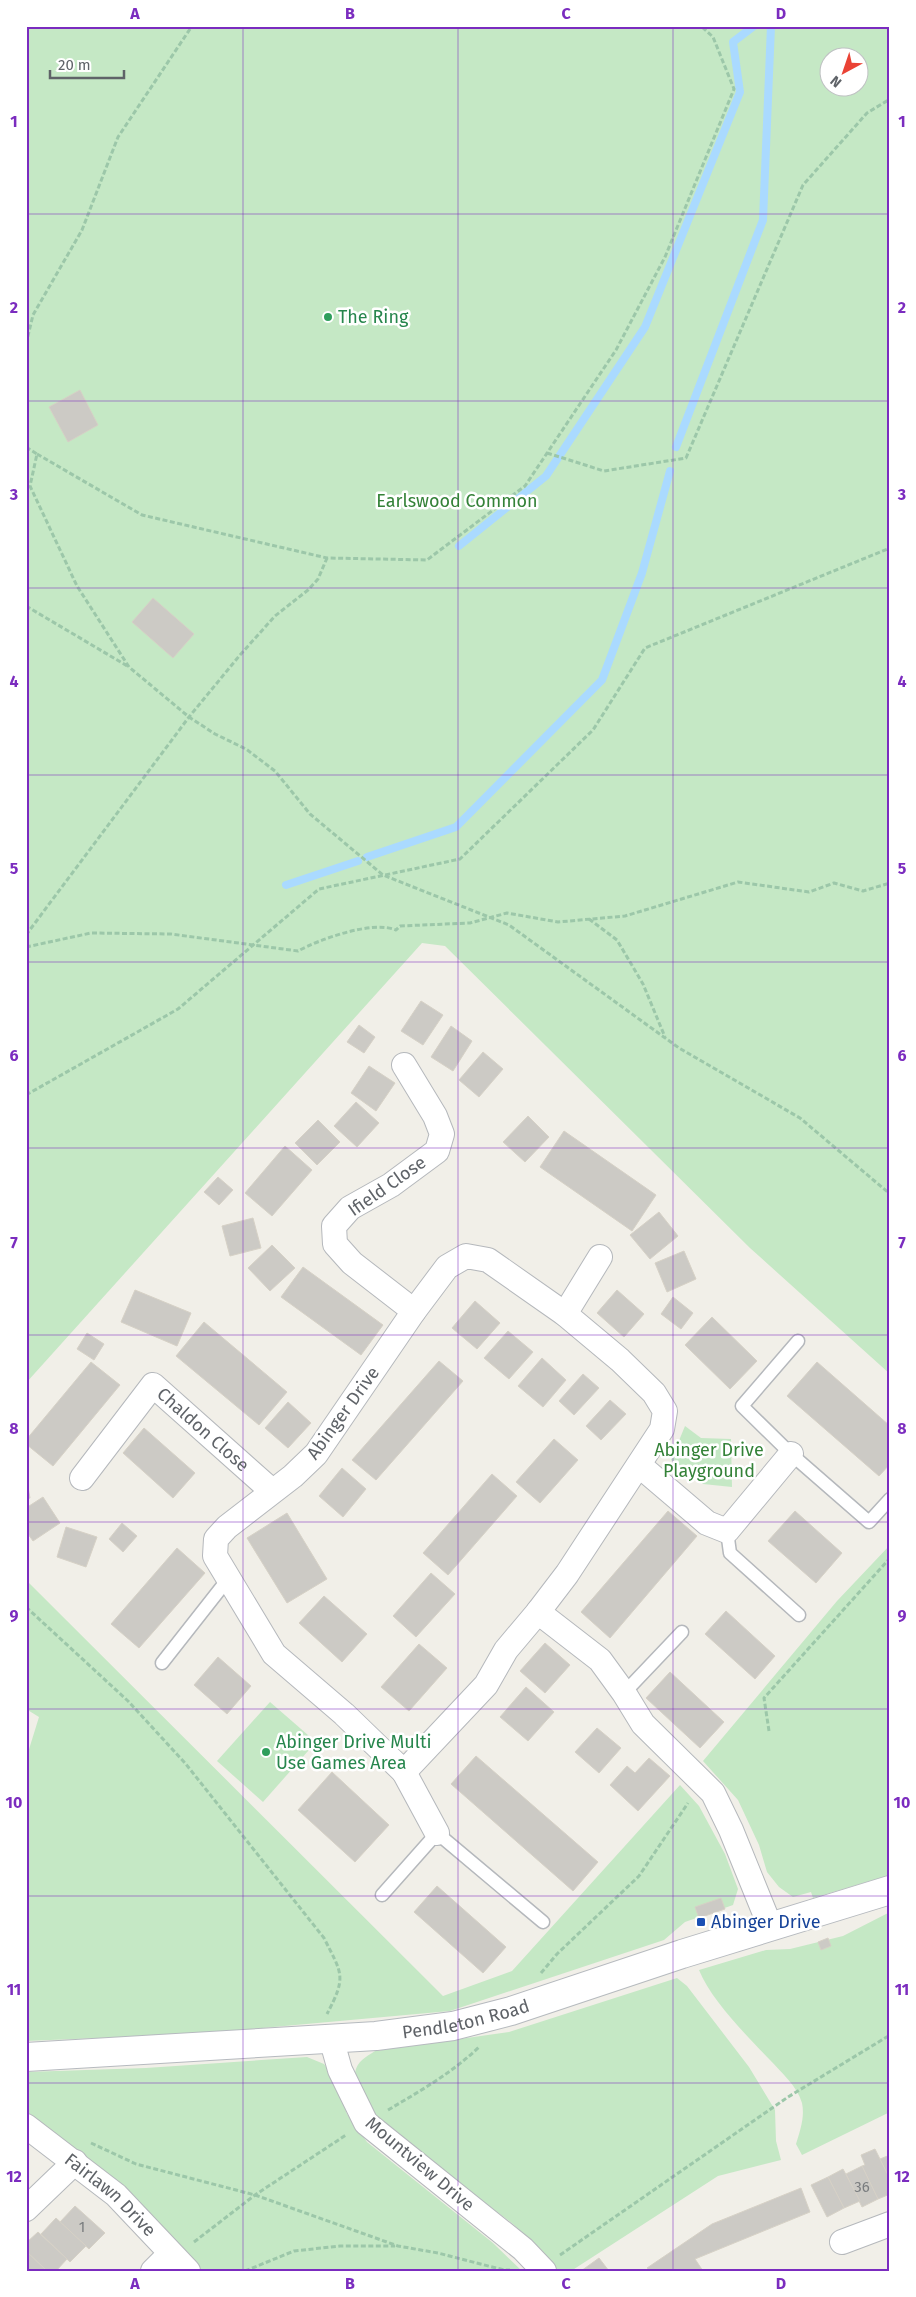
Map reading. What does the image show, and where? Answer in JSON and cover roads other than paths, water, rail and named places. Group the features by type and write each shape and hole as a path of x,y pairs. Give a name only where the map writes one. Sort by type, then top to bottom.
{"street":[{"name":"Ifield Close","path":"404,1065 435,1116 442,1134 437,1151 391,1185 350,1208 334,1226 335,1244 352,1263 414,1311"},
{"name":"Abinger Drive","path":"466,1256 488,1260 565,1314 654,1393 665,1411 662,1430 567,1574 506,1650 486,1685 404,1772 344,1714 274,1654 215,1556 216,1539 227,1527 292,1476 316,1454 414,1311 447,1266 466,1256"},
{"path":"565,1314 600,1258"},
{"name":"Chaldon Close","path":"82,1478 153,1385 272,1491"},
{"path":"639,1465 707,1523 727,1532 791,1454"},
{"path":"538,1612 600,1660 624,1692 643,1724 713,1793 731,1830 770,1926"},
{"path":"404,1772 437,1833"},
{"name":"Pendleton Road","path":"26,2057 376,2036 453,2026 511,2011 770,1926 890,1890"},
{"name":"Mountview Drive","path":"322,2039 340,2070 366,2123 523,2249 543,2269"},
{"name":"Fairlawn Drive","path":"26,2126 116,2195 188,2271"},
{"path":"26,2210 75,2162"},
{"path":"842,2242 890,2224"},
{"path":"154,2271 170,2254"}],"lane":[{"path":"798,1341 742,1406 791,1454 869,1522 890,1499"},
{"path":"727,1532 730,1553 799,1615"},
{"path":"162,1663 228,1579"},
{"path":"624,1692 682,1632"},
{"path":"382,1895 437,1833 543,1922"}],"waterway":[{"path":"459,546 546,476 645,327 740,92 733,42 754,26"},
{"path":"676,447 763,220 771,26"},
{"path":"367,857 456,827 602,680 642,573 670,471"},
{"path":"286,885 358,861"}],"place":[{"name":"The Ring","path":"328,317"},
{"name":"Abinger Drive Multi Use Games Area","path":"266,1752"},
{"name":"Abinger Drive","path":"701,1922"}],"park label":[{"name":"Earlswood Common","path":"457,501"},
{"name":"Abinger Drive Playground","path":"709,1460"}]}
